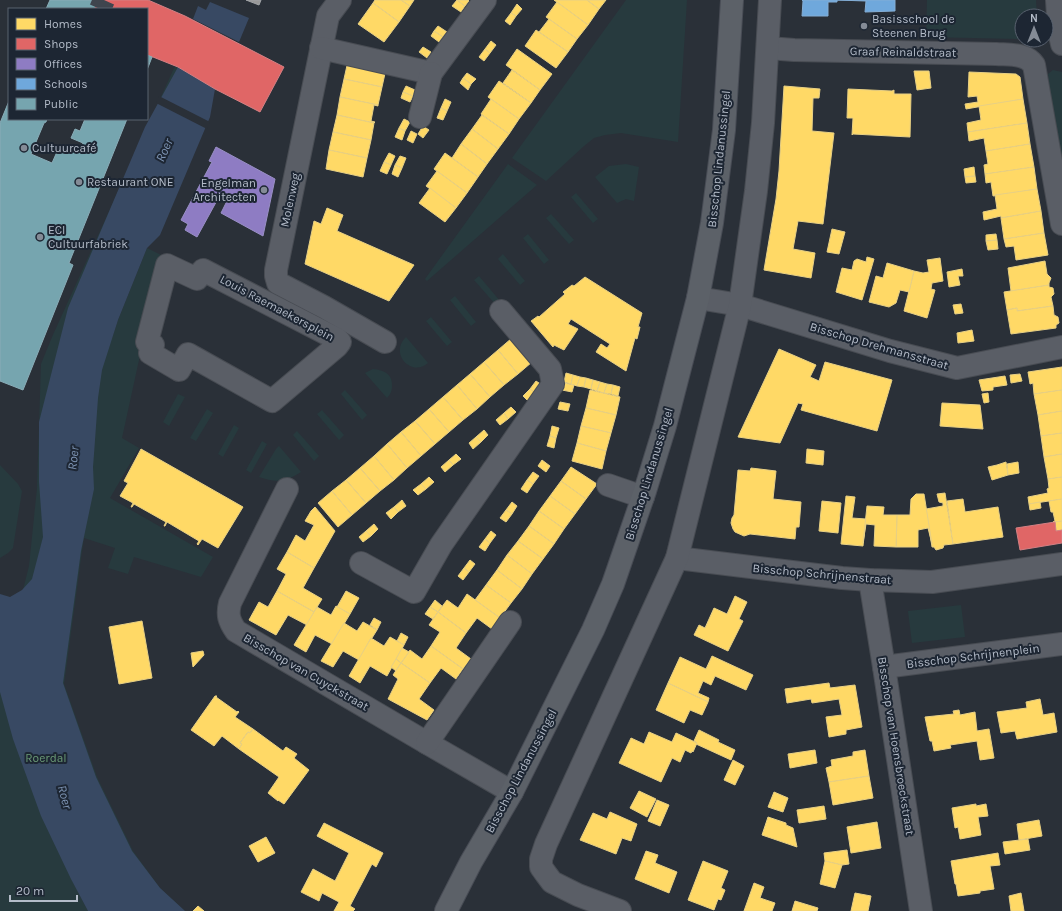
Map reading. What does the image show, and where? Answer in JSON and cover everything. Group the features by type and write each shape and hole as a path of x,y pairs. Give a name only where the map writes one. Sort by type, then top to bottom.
{"main road":[{"name":"Bisschop Lindanussingel","path":"446,911 471,862 512,792 593,630 613,584 643,497 665,426 698,298 712,223 724,130 732,0"}],"street":[{"name":"Molenweg","path":"340,0 328,16 276,276 278,283 385,342"},
{"path":"420,117 431,73 485,0"},
{"path":"620,911 552,882 541,866 541,859 546,844 677,558 740,306 756,191 768,48 770,0"},
{"path":"1057,0 1059,31 1062,44"},
{"path":"321,48 431,73"},
{"name":"Graaf Reinaldstraat","path":"768,48 794,50 1018,55 1028,58 1034,65 1062,224"},
{"name":"Louis Raemaekersplein","path":"167,265 197,279 204,270 338,339 340,342 338,346 272,401 188,354 179,370 150,354 152,345 147,342 167,265"},
{"name":"Bisschop Drehmansstraat","path":"698,298 740,306 890,351 957,368 1062,347"},
{"path":"361,562 414,592 441,545 553,384 550,369 501,311"},
{"path":"608,485 643,497"},
{"name":"Bisschop van Cuyckstraat","path":"287,489 230,603 228,610 230,621 236,631 512,792"},
{"name":"Bisschop Schrijnenstraat","path":"677,558 842,578 932,582 1062,564"},
{"name":"Bisschop van Hoensbroeckstraat","path":"870,580 920,911"},
{"path":"427,743 510,622"},
{"name":"Bisschop Schrijnenplein","path":"884,667 1062,644"}],"green space":[{"path":"626,0 687,0 678,142 621,133 594,138 546,181 512,158"},
{"path":"927,0 1036,0 1036,8 1014,8 1014,39 926,37"},
{"name":"Roerdal","path":"175,66 221,75 117,314 112,338 147,248 169,259 156,282 122,438 139,448 110,498 213,557 201,577 134,557 128,574 108,568 115,548 84,538 64,684 97,777 133,851 160,888 185,911 100,911 72,880 88,911 0,911 0,598 5,602 23,590 29,566 37,488 41,364"},
{"path":"1053,70 1062,72 1062,176 1048,74"},
{"path":"508,164 537,185 427,281 425,279"},
{"path":"626,164 639,167 634,201 626,199 617,203 595,177 609,166"},
{"path":"576,193 598,219 593,223 571,197"},
{"path":"551,214 574,240 569,244 546,218"},
{"path":"528,234 549,260 544,264 523,238"},
{"path":"503,254 525,281 520,285 498,259"},
{"path":"479,276 500,301 496,305 474,280"},
{"path":"455,296 476,322 471,326 450,300"},
{"path":"431,317 452,342 447,346 426,321"},
{"path":"406,337 428,363 421,367 415,368 404,362 400,350 401,343"},
{"path":"373,369 381,370 391,379 392,390 387,398 365,373"},
{"path":"345,390 367,415 362,420 341,394"},
{"path":"178,394 185,397 169,426 163,422"},
{"path":"207,409 213,413 196,441 190,438"},
{"path":"322,410 344,435 339,440 317,414"},
{"path":"234,425 239,428 223,457 218,454"},
{"path":"297,431 319,456 314,461 293,435"},
{"path":"262,441 267,444 251,473 246,470"},
{"path":"279,446 301,472 286,480 276,481 259,477 276,449"},
{"path":"0,465 18,484 22,491 13,548 0,558"},
{"path":"961,605 965,637 912,643 908,611"}],"water":[{"path":"210,2 249,18 239,42 193,19 198,6 206,10"},
{"name":"Roerdal","path":"178,67 215,89 210,117 160,235 147,248 118,320 102,370 98,398 93,467 94,489 81,551 63,683 96,777 132,851 160,888 185,911 88,911 41,816 13,739 0,692 0,594 10,597 22,590 32,579 43,537 39,482 39,422 68,308 145,127"}],"pier":[{"path":"159,96 210,122 207,129 156,103"}],"building: Homes":[{"path":"375,0 401,0 410,6 399,22 373,3"},
{"path":"401,0 414,0 410,6"},
{"path":"457,0 465,6 461,12 452,6"},
{"path":"457,0 468,0 469,1 465,6"},
{"path":"554,0 587,0 599,9 588,25"},
{"path":"587,0 606,0 599,9"},
{"path":"557,2 588,25 577,39 546,17"},
{"path":"373,3 399,22 384,42 358,24"},
{"path":"517,4 522,9 516,16 511,13"},
{"path":"511,13 516,16 510,25 505,21"},
{"path":"549,19 577,39 568,52 539,32"},
{"path":"438,26 447,32 443,37 434,31"},
{"path":"536,30 568,52 556,68 525,46"},
{"path":"434,31 443,37 439,42 431,36"},
{"path":"491,41 496,45 490,53 485,49"},
{"path":"423,47 431,52 427,58 419,52"},
{"path":"485,49 490,53 484,61 479,57"},
{"path":"517,49 552,74 540,90 506,65"},
{"path":"348,61 386,69 382,87 344,79"},
{"path":"512,70 540,90 531,103 503,83"},
{"path":"914,71 929,71 931,88 917,90"},
{"path":"969,72 1016,74 1020,77 1023,99 966,109 965,104 978,102 977,96 968,97"},
{"path":"467,73 476,79 471,84 463,78"},
{"path":"463,78 471,84 468,90 460,83"},
{"path":"344,79 382,87 378,105 340,97"},
{"path":"499,81 531,103 519,119 488,97"},
{"path":"406,86 415,90 413,96 403,92"},
{"path":"784,86 820,89 819,98 813,98 812,131 834,133 823,224 798,221 793,249 815,253 811,278 764,270 776,199"},
{"path":"848,89 894,90 894,94 911,94 910,137 852,135 853,118 847,118"},
{"path":"403,92 413,96 410,102 401,98"},
{"path":"340,97 378,105 374,105 371,121 375,122 337,115"},
{"path":"445,99 451,102 447,111 441,108"},
{"path":"491,99 519,119 509,134 481,114"},
{"path":"1023,99 1027,123 968,132 967,123 981,120 979,106"},
{"path":"441,108 447,111 443,120 437,118"},
{"path":"337,115 374,123 371,140 333,132"},
{"path":"482,115 509,134 498,149 472,129"},
{"path":"404,119 410,122 405,131 399,128"},
{"path":"1027,123 1030,144 986,151 984,138 969,141 968,132"},
{"path":"423,126 429,130 423,138 418,134"},
{"path":"399,128 405,131 402,140 395,137"},
{"path":"472,129 498,149 487,164 461,144"},
{"path":"411,131 417,134 413,143 407,140"},
{"path":"333,132 371,140 367,158 329,150"},
{"path":"461,144 487,164 478,177 452,158"},
{"path":"1030,144 1034,167 985,174 984,165 988,164 986,151"},
{"path":"329,150 367,158 363,177 326,169"},
{"path":"389,153 395,156 391,165 384,162"},
{"path":"445,153 478,177 467,193 434,169"},
{"path":"400,156 406,158 402,168 395,165"},
{"path":"384,162 391,165 387,174 380,171"},
{"path":"395,165 402,168 398,177 392,174"},
{"path":"974,167 975,176 965,177 964,169"},
{"path":"1034,167 1037,189 993,196 991,182 986,183 985,174"},
{"path":"437,171 467,193 456,208 426,186"},
{"path":"975,176 976,182 966,183 965,177"},
{"path":"430,188 456,208 445,222 419,203"},
{"path":"1037,189 1041,211 1001,218 1001,216 984,220 983,212 997,209 995,195"},
{"path":"327,208 343,215 337,231 414,265 389,301 305,264 314,221 321,224"},
{"path":"1041,211 1044,233 1004,239 1001,218"},
{"path":"832,229 845,232 839,254 827,252"},
{"path":"1044,233 1048,255 1016,260 1014,246 1006,247 1004,239"},
{"path":"996,234 997,240 986,241 986,235"},
{"path":"997,240 998,249 988,250 986,241"},
{"path":"867,257 874,259 862,300 836,292 842,268 852,270 854,261 857,259 866,262"},
{"path":"940,258 943,281 932,283 931,289 935,290 927,318 904,311 914,271 923,273 929,272 927,260"},
{"path":"1045,261 1047,274 1051,278 1049,285 1011,291 1008,268"},
{"path":"887,263 914,271 909,292 900,290 896,303 889,307 869,302 876,276 883,278"},
{"path":"962,269 963,276 958,276 960,285 949,287 947,272"},
{"path":"585,277 642,313 638,327 640,327 637,339 635,338 626,371 596,352 601,344 607,348 610,344 571,319 568,324 578,329 564,350 554,345 553,347 531,321 538,316 539,317 565,294 563,292 572,285 574,286"},
{"path":"1049,285 1049,287 1053,288 1054,294 1051,297 1053,306 1017,311 1017,308 1007,310 1004,292"},
{"path":"961,304 963,313 955,314 953,305"},
{"path":"1053,306 1054,315 1058,317 1059,323 1056,325 1056,328 1011,334 1007,310 1017,308 1017,311"},
{"path":"972,330 974,341 958,343 957,333"},
{"path":"512,338 532,362 518,374 498,350"},
{"path":"779,349 816,365 810,377 819,381 825,362 892,380 877,431 801,410 803,404 798,403 780,443 738,437"},
{"path":"498,350 518,374 504,385 484,362"},
{"path":"484,362 504,385 490,397 470,374"},
{"path":"1062,367 1062,390 1034,394 1033,383 1030,384 1028,372"},
{"path":"566,373 573,375 571,384 564,382"},
{"path":"470,374 490,397 477,409 457,385"},
{"path":"1020,374 1022,381 1011,383 1010,375"},
{"path":"573,375 580,377 577,386 571,384"},
{"path":"1005,376 1007,385 993,387 993,390 982,391 979,380"},
{"path":"580,377 586,378 584,387 577,386"},
{"path":"586,378 593,380 591,389 584,387"},
{"path":"593,380 600,382 597,391 591,389"},
{"path":"536,381 542,385 535,393 530,389"},
{"path":"600,382 607,384 604,393 597,391"},
{"path":"564,383 574,385 572,392 562,390"},
{"path":"607,384 613,385 611,394 604,393"},
{"path":"457,385 477,409 463,420 443,397"},
{"path":"613,385 620,387 618,396 611,394"},
{"path":"530,389 535,393 528,401 523,396"},
{"path":"590,390 620,397 616,415 586,408"},
{"path":"1062,390 1062,411 1038,415 1034,394"},
{"path":"988,393 989,402 984,403 982,394"},
{"path":"443,397 463,420 449,432 429,409"},
{"path":"560,402 570,404 568,411 558,409"},
{"path":"942,403 980,405 983,429 940,426"},
{"path":"511,407 516,412 508,419 504,413"},
{"path":"586,408 616,415 611,433 581,426"},
{"path":"429,409 449,432 435,444 415,421"},
{"path":"1062,411 1062,433 1041,436 1038,415"},
{"path":"504,413 508,419 500,425 496,420"},
{"path":"415,421 435,444 421,456 401,432"},
{"path":"552,426 559,428 556,438 550,436"},
{"path":"581,426 611,433 606,451 577,443"},
{"path":"484,430 488,435 481,442 476,437"},
{"path":"401,432 421,456 407,468 387,444"},
{"path":"1062,433 1062,454 1044,457 1041,436"},
{"path":"550,436 556,438 554,448 547,446"},
{"path":"476,437 481,442 473,449 469,443"},
{"path":"577,443 606,451 602,469 572,461"},
{"path":"387,444 407,468 394,480 374,456"},
{"path":"141,449 243,507 218,548 202,539 198,545 197,544 199,541 167,522 164,526 166,522 134,504 131,507 133,503 120,496 128,483 124,481"},
{"path":"807,449 824,451 823,465 806,463"},
{"path":"456,454 461,459 453,465 449,460"},
{"path":"1062,454 1062,477 1048,479 1044,457"},
{"path":"374,456 394,480 380,491 360,468"},
{"path":"449,460 453,465 445,472 441,467"},
{"path":"542,460 550,466 546,472 538,466"},
{"path":"1006,462 1008,475 992,480 988,467"},
{"path":"1018,462 1019,473 1008,475 1007,464"},
{"path":"571,467 597,484 586,499 561,481"},
{"path":"360,468 380,491 366,503 346,480"},
{"path":"751,468 776,471 773,499 801,502 799,527 796,527 795,539 750,534 744,536 735,532 733,529 731,523 734,515 738,470 750,471"},
{"path":"533,472 539,476 533,484 527,480"},
{"path":"429,477 434,482 426,489 421,484"},
{"path":"1062,477 1062,499 1029,504 1028,497 1048,493 1048,479"},
{"path":"346,480 366,503 352,515 332,491"},
{"path":"527,480 533,484 527,493 521,489"},
{"path":"561,481 586,499 575,514 550,496"},
{"path":"421,484 426,489 418,495 413,490"},
{"path":"332,491 352,515 338,527 318,503"},
{"path":"945,493 953,544 944,545 943,548 936,550 932,547 926,509 943,506 943,503 939,502 937,494"},
{"path":"916,494 924,494 932,544 928,528 918,530 918,547 896,547 897,515 910,515 911,499"},
{"path":"550,496 575,514 564,529 539,511"},
{"path":"846,496 855,497 852,518 866,519 863,546 841,544"},
{"path":"963,499 965,512 998,507 1003,537 953,544 947,501"},
{"path":"1062,499 1062,521 1053,522 1055,521 1053,512 1051,512 1049,501"},
{"path":"402,500 406,506 398,512 394,507"},
{"path":"822,501 841,503 838,533 819,531"},
{"path":"512,502 517,506 512,514 506,510"},
{"path":"1040,502 1041,508 1030,510 1029,504"},
{"path":"867,506 884,507 883,515 897,515 896,547 874,546 875,525 866,524 863,543"},
{"path":"315,507 335,531 314,568 287,552 296,535 305,541 314,525 305,521"},
{"path":"394,507 398,512 391,519 386,513"},
{"path":"506,510 512,514 506,522 500,518"},
{"path":"539,511 564,529 554,544 529,526"},
{"path":"1062,521 1062,530 1056,531 1055,522"},
{"path":"374,524 378,529 371,536 366,531"},
{"path":"529,526 554,544 543,559 518,541"},
{"path":"366,531 371,536 363,542 359,537"},
{"path":"491,531 496,535 490,543 485,539"},
{"path":"485,539 490,543 485,551 479,547"},
{"path":"518,541 543,559 532,574 507,555"},
{"path":"287,552 314,568 303,588 322,599 314,612 277,591 286,574 277,569"},
{"path":"507,555 532,574 522,589 497,570"},
{"path":"470,560 475,564 469,572 464,568"},
{"path":"464,568 469,572 463,580 458,576"},
{"path":"497,570 522,589 511,603 486,585"},
{"path":"486,585 511,603 500,618 475,600"},
{"path":"277,591 314,612 307,625 288,615 276,635 249,620 259,602 268,607"},
{"path":"346,591 359,598 350,614 337,607"},
{"path":"467,594 500,618 492,629 477,618 466,633 438,612 447,600 458,608"},
{"path":"735,596 747,602 739,619 743,621 728,651 694,635 699,625 705,628 714,608 727,614"},
{"path":"435,600 442,606 438,612 430,607"},
{"path":"336,606 350,614 332,644 315,635 306,652 294,645 317,607 331,615"},
{"path":"430,607 438,612 433,619 425,614"},
{"path":"438,612 466,633 456,648 471,659 463,669 431,646 440,632 429,625"},
{"path":"374,618 381,622 377,630 370,625"},
{"path":"142,621 152,678 119,684 109,627"},
{"path":"363,622 377,630 359,660 343,651 333,667 321,661 344,623 357,631"},
{"path":"401,633 408,637 404,645 397,641"},
{"path":"390,637 404,645 387,676 370,666 360,683 349,676 371,638 384,646"},
{"path":"431,646 463,669 456,679 441,668 430,683 401,663 410,650 422,659"},
{"path":"402,648 409,652 401,663 396,659"},
{"path":"203,651 204,655 193,667 191,653"},
{"path":"712,656 753,675 746,690 715,676 711,685 703,681 698,693 709,698 708,702 668,683 680,657 706,669"},
{"path":"396,659 401,663 396,671 391,667"},
{"path":"401,663 430,683 419,699 434,710 427,720 388,699 398,679 393,675"},
{"path":"668,683 708,702 702,715 690,710 684,723 656,710"},
{"path":"829,683 830,688 855,685 862,727 846,730 846,734 829,737 826,717 842,715 839,699 812,703 811,699 787,703 785,689"},
{"path":"215,696 237,712 238,711 239,712 235,717 253,729 250,733 248,732 240,743 242,744 239,749 222,736 214,746 191,730"},
{"path":"1040,699 1043,715 1054,713 1057,732 1017,739 1015,731 1001,733 997,712 1027,708 1026,702"},
{"path":"959,710 960,715 975,712 977,731 989,729 994,758 980,760 977,741 950,745 951,748 934,751 932,741 930,741 925,717 954,714 953,711"},
{"path":"253,729 283,751 286,747 297,754 294,758 309,770 284,804 268,793 279,777 239,749 242,744 240,743 248,732 250,733"},
{"path":"699,730 719,740 718,742 735,750 731,760 696,744 697,743 694,741"},
{"path":"649,732 672,742 676,733 697,743 693,752 692,751 691,753 685,750 680,762 672,758 661,782 619,763 631,738 644,744"},
{"path":"815,750 817,763 790,768 788,754"},
{"path":"865,750 869,776 829,782 826,768 832,766 831,760 853,756 853,752"},
{"path":"733,760 744,766 735,785 724,780"},
{"path":"869,776 873,798 833,805 829,782"},
{"path":"639,791 656,799 647,817 630,808"},
{"path":"774,792 788,798 783,812 768,807"},
{"path":"657,800 669,805 660,826 648,821"},
{"path":"976,804 976,806 986,804 988,816 978,817 981,835 960,839 958,827 955,828 952,808"},
{"path":"824,806 826,819 799,823 797,810"},
{"path":"610,812 637,824 631,841 622,838 616,854 580,840 593,813 607,819"},
{"path":"768,817 786,823 786,825 793,828 797,847 762,835"},
{"path":"1039,820 1042,836 1019,840 1017,824"},
{"path":"877,822 881,848 851,853 847,827"},
{"path":"324,823 383,853 376,867 372,864 350,906 355,909 353,911 334,911 339,902 322,893 319,901 301,892 313,869 335,881 349,853 317,836"},
{"path":"266,837 275,853 258,862 249,846"},
{"path":"1028,839 1030,850 1005,854 1003,842"},
{"path":"847,850 849,864 842,865 825,861 824,853"},
{"path":"646,851 658,855 655,863 677,872 669,893 635,879"},
{"path":"998,853 1000,865 990,866 994,889 980,891 980,893 958,896 951,861"},
{"path":"703,861 728,871 721,888 725,890 721,900 718,899 714,910 688,900"},
{"path":"825,861 842,865 835,888 820,884"},
{"path":"754,883 764,887 760,898 775,903 772,911 744,911"},
{"path":"855,893 871,896 868,911 851,911"},
{"path":"1021,893 1024,911 1011,911 1009,896"},
{"path":"795,901 818,908 817,911 792,911"},
{"path":"198,906 204,911 193,911"}],"building: Shops":[{"path":"98,0 148,0 185,16 284,67 260,112 215,89 178,67 148,55 148,8 94,8"},
{"path":"1055,522 1056,531 1062,530 1062,543 1020,550 1016,528"}],"building: Offices":[{"path":"216,147 275,179 263,236 221,213 228,199 220,195 197,237 185,230 188,224 181,220 212,162 209,161"}],"building: Schools":[{"path":"802,0 837,0 837,2 828,2 828,16 802,16"},
{"path":"837,0 895,0 895,11 865,12 866,1"}],"building: Public":[{"path":"50,0 98,0 94,8 46,8"},
{"path":"148,55 152,57 148,67"},
{"name":"ECI Cultuurfabriek","path":"8,103 8,120 47,120 31,154 52,163 60,145 79,153 83,143 71,138 75,129 80,131 85,120 127,120 69,263 73,265 23,390 0,381 0,123"}],"building: Industry":[{"path":"246,0 261,0 259,5"}],"tunnel":[{"path":"100,8 104,0"}],"place":[{"name":"Basisschool de Steenen Brug","path":"864,26"},
{"name":"Cultuurcafé","path":"24,148"},
{"name":"Restaurant ONE","path":"79,182"},
{"name":"Engelman Architecten","path":"264,190"},
{"name":"ECI Cultuurfabriek","path":"40,237"}],"water label":[{"name":"Roer","path":"164,150"},
{"name":"Roer","path":"73,458"},
{"name":"Roer","path":"65,797"}]}
